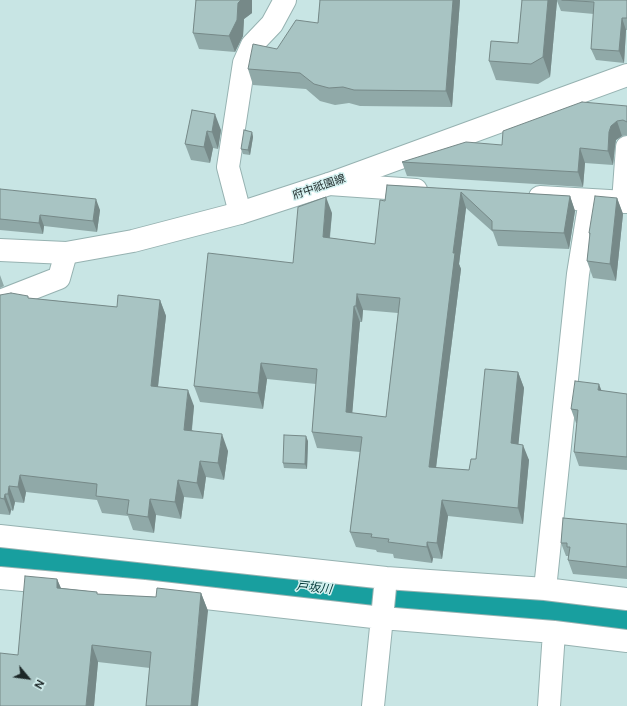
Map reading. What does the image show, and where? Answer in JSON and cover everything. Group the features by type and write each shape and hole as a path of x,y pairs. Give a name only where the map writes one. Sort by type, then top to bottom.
{"street":[{"path":"240,214 228,167 244,63 252,45 272,24 285,0"},
{"name":"府中祇園線","path":"0,250 66,253 133,241 240,214 329,184 627,75"},
{"path":"519,196 625,202 627,147"},
{"path":"329,184 432,190"},
{"path":"545,588 578,274 590,200"},
{"path":"0,301 59,278 66,253"},
{"path":"0,536 386,578 545,588 627,599"},
{"path":"0,578 144,591 382,618 554,632 627,641"},
{"path":"373,706 386,578"},
{"path":"549,706 554,632"}],"building":[{"path":"196,0 241,0 238,3 237,20 229,36 193,33"},
{"path":"320,0 453,0 446,91 354,90 343,87 329,88 314,84 300,73 248,69 253,44 277,49 296,20 318,23"},
{"path":"522,0 548,0 543,57 531,64 489,61 491,41 518,43"},
{"path":"562,0 627,0 627,18 622,18 619,51 591,49 594,2"},
{"path":"582,102 627,106 627,122 623,120 617,121 611,126 609,132 608,151 580,148 578,172 402,162 466,142 502,145 503,131"},
{"path":"192,110 215,114 212,132 207,131 204,147 185,144"},
{"path":"244,130 252,132 248,150 241,149"},
{"path":"387,185 570,196 564,233 492,230 492,221 461,192 429,467 469,470 471,459 476,459 485,369 518,372 511,443 523,445 518,508 442,500 437,543 427,542 427,547 388,542 389,539 371,537 372,534 350,532 362,437 312,432 317,369 261,363 258,393 194,386 208,253 293,263 298,207 326,197 323,237 375,244 380,200 385,201","holes":["357,294 400,298 386,417 346,412 354,306 356,306"]},
{"path":"0,189 96,199 93,221 40,215 39,223 0,219"},
{"path":"595,196 617,198 610,264 587,261 589,233"},
{"path":"11,293 28,296 28,298 117,307 118,295 160,300 151,386 188,390 184,430 222,434 218,463 200,461 197,483 178,480 175,502 150,499 148,517 127,514 129,500 96,496 97,484 20,475 18,487 9,486 8,494 5,494 4,499 0,498 0,295"},
{"path":"575,381 599,384 598,390 627,394 627,457 574,452 578,410 571,409"},
{"path":"284,435 306,436 305,464 283,463"},
{"path":"563,518 627,524 627,567 568,560 570,547 567,547 567,543 561,543"},
{"path":"25,576 57,579 57,588 97,592 97,594 156,597 157,588 201,593 191,706 146,706 151,652 92,645 86,706 0,706 0,653 18,655"}],"waterway":[{"name":"戸坂川","path":"0,556 142,568 627,623"}]}
